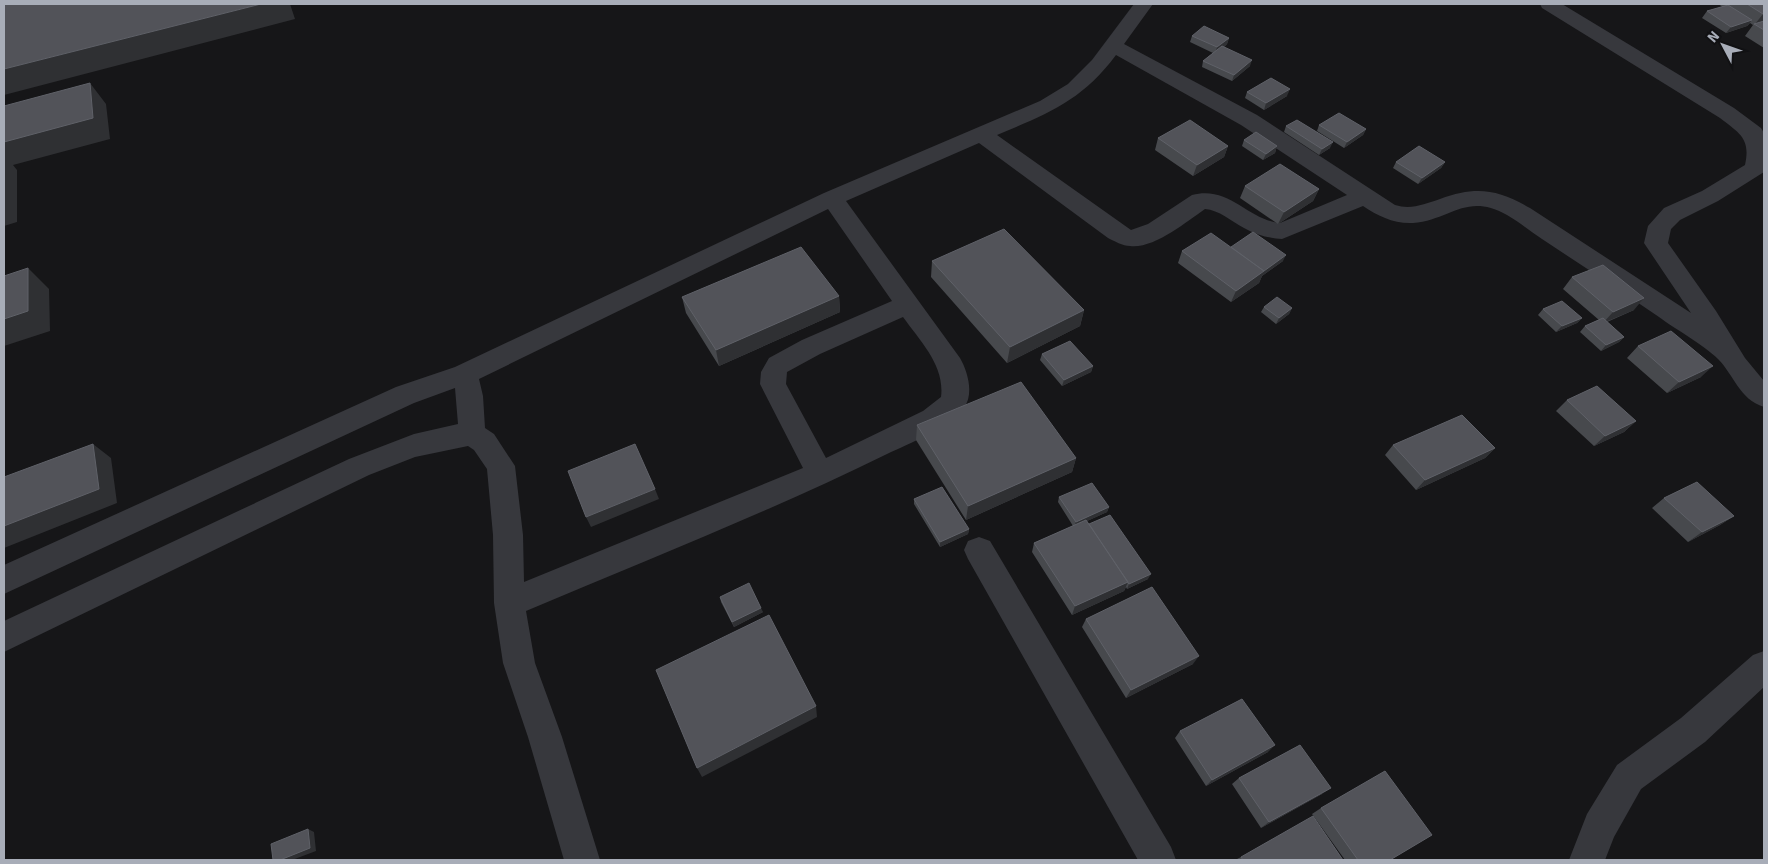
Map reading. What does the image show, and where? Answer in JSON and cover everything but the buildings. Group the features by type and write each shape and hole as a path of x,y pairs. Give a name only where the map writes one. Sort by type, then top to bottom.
{"street":[{"path":"4,580 405,396 464,374 832,198 1047,106 1075,88 1114,46 1144,4"},
{"path":"1549,4 1727,113 1753,133 1759,151 1755,169 1710,196 1672,214 1660,226 1656,243 1672,270 1700,307 1738,369 1756,390 1764,396"},
{"path":"1114,46 1249,120 1387,211 1403,215 1418,214 1466,198 1479,197 1492,200 1510,208 1597,261 1727,352"},
{"path":"981,134 1116,232 1131,238 1142,236 1154,230 1200,201 1208,200 1220,203 1265,230 1274,232 1282,231 1364,197"},
{"path":"509,603 820,474 932,419 954,402 956,384 951,365 832,198"},
{"path":"820,474 773,384 774,372 778,365 811,347 908,305"},
{"path":"464,374 470,396 472,434"},
{"path":"4,637 359,467 417,444 444,436 472,434 484,442 502,466 508,535 509,603 519,663 546,737 582,860"},
{"path":"979,550 1158,860"},
{"path":"1587,860 1600,827 1629,777 1693,730 1764,666"}]}
